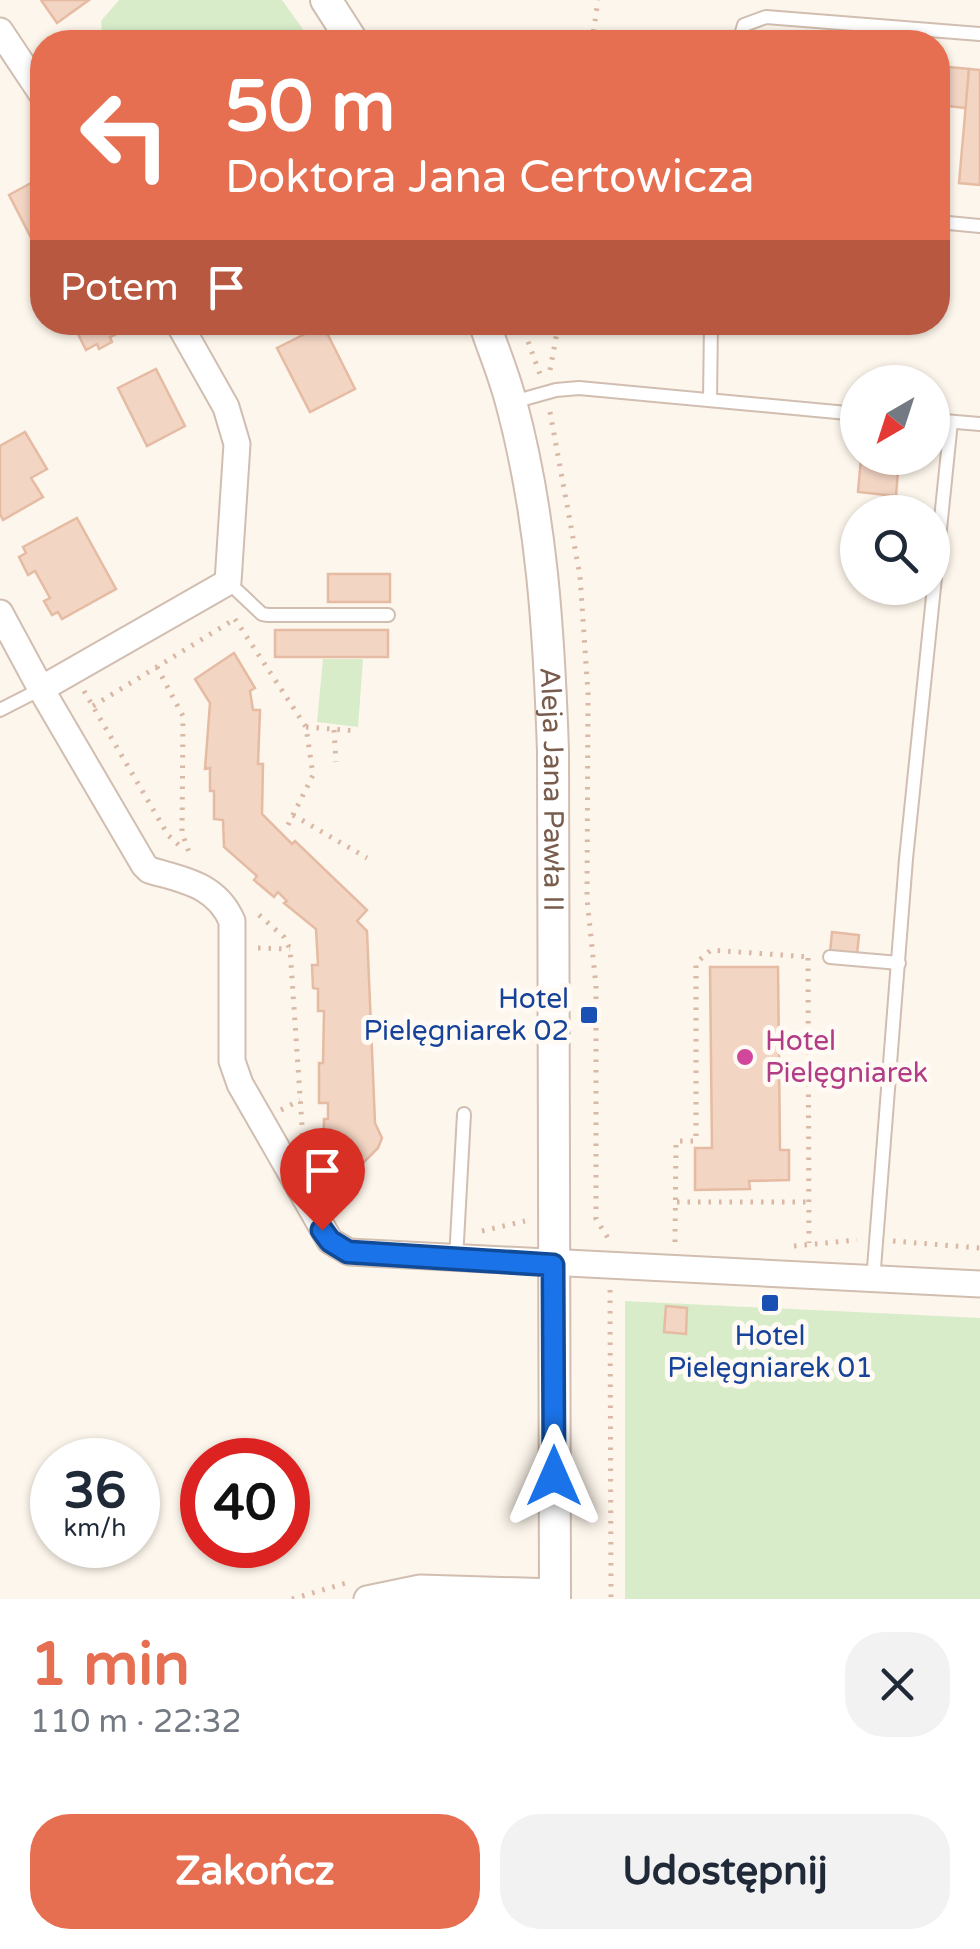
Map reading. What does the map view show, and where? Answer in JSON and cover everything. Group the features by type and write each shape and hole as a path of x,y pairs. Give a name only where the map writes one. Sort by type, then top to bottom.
{"street":[{"path":"326,0 345,30"},
{"path":"0,32 30,76"},
{"path":"41,689 228,582 238,444 226,407 185,335"},
{"name":"Aleja Jana Pawła II","path":"488,335 511,402 533,505 549,626 554,751 555,1596"},
{"path":"0,614 144,865 149,870 196,882 228,912 232,921 232,1061 240,1084 330,1241 348,1252 457,1247 553,1265 980,1284"},
{"path":"367,1599 420,1588 555,1596"}],"lane":[{"path":"742,30 744,25 766,16 932,30"},
{"path":"950,31 980,34"},
{"path":"950,223 980,226"},
{"path":"710,400 711,335"},
{"path":"511,402 579,388 840,412"},
{"path":"873,1281 906,859 951,422 980,424"},
{"path":"228,582 262,614 388,615"},
{"path":"0,710 41,689"},
{"path":"830,957 899,963"},
{"path":"457,1247 464,1114"}],"path":[{"path":"594,30 598,0"},
{"path":"525,335 546,392 580,576 588,692 587,899 596,986 596,1220 606,1238 624,1239"},
{"path":"546,392 557,335"},
{"path":"93,706 255,608"},
{"path":"235,619 306,727 313,775 286,830"},
{"path":"157,667 183,716 182,833 186,852"},
{"path":"72,671 168,835 200,864"},
{"path":"306,727 357,731"},
{"path":"334,729 336,762"},
{"path":"294,815 368,858"},
{"path":"256,912 284,937 290,949 304,1151"},
{"path":"675,1242 676,1141 696,1140 696,963 711,950 830,957"},
{"path":"808,958 809,1243"},
{"path":"676,1202 809,1202"},
{"path":"457,1247 534,1216 596,1220"},
{"path":"788,1248 809,1243 876,1240 980,1248"},
{"path":"658,1241 692,1243"},
{"path":"610,1288 611,1599"}],"green space":[{"path":"119,0 282,0 303,30 102,30 101,21"},
{"path":"323,659 363,659 358,727 317,722"},
{"path":"625,1301 980,1318 980,1599 625,1599"}],"building":[{"path":"41,0 89,0 57,23"},
{"path":"950,67 969,69 966,108 950,106"},
{"path":"969,69 980,70 980,185 959,183"},
{"path":"30,184 30,236 9,195"},
{"path":"78,335 114,335 110,337 112,342 99,349 97,344 86,350"},
{"path":"303,335 328,335 355,389 310,412 277,348"},
{"path":"156,369 185,426 147,446 118,388"},
{"path":"25,432 47,469 31,478 43,497 3,520 0,446"},
{"path":"860,475 898,475 896,495 858,492"},
{"path":"77,518 116,589 62,619 58,612 52,615 44,601 50,598 35,571 28,575 19,557 26,553 23,547"},
{"path":"328,574 390,574 390,602 328,602"},
{"path":"275,630 388,630 388,657 275,657"},
{"path":"234,653 255,688 250,691 253,710 260,710 258,764 263,764 262,814 367,910 357,921 367,931 375,1123 382,1138 378,1148 350,1176 350,1193 328,1193 322,1182 328,1103 319,1103 324,1011 318,1011 318,989 313,988 312,965 318,965 316,929 284,903 287,901 278,892 274,897 254,880 257,876 224,847 223,820 214,819 210,768 205,769 210,703 195,679"},
{"path":"832,932 859,935 857,955 830,953"},
{"name":"Hotel Pielęgniarek","path":"710,967 778,967 780,1150 789,1150 789,1180 749,1181 750,1189 695,1190 695,1148 712,1148"},
{"path":"666,1306 687,1308 686,1334 664,1332"}],"place":[{"name":"Hotel Pielęgniarek 02","path":"589,1015"},
{"name":"Hotel Pielęgniarek","path":"745,1057"},
{"name":"Hotel Pielęgniarek 01","path":"770,1303"}],"route":[{"path":"322,1230 330,1241 348,1252 553,1265 554,1476"}]}
